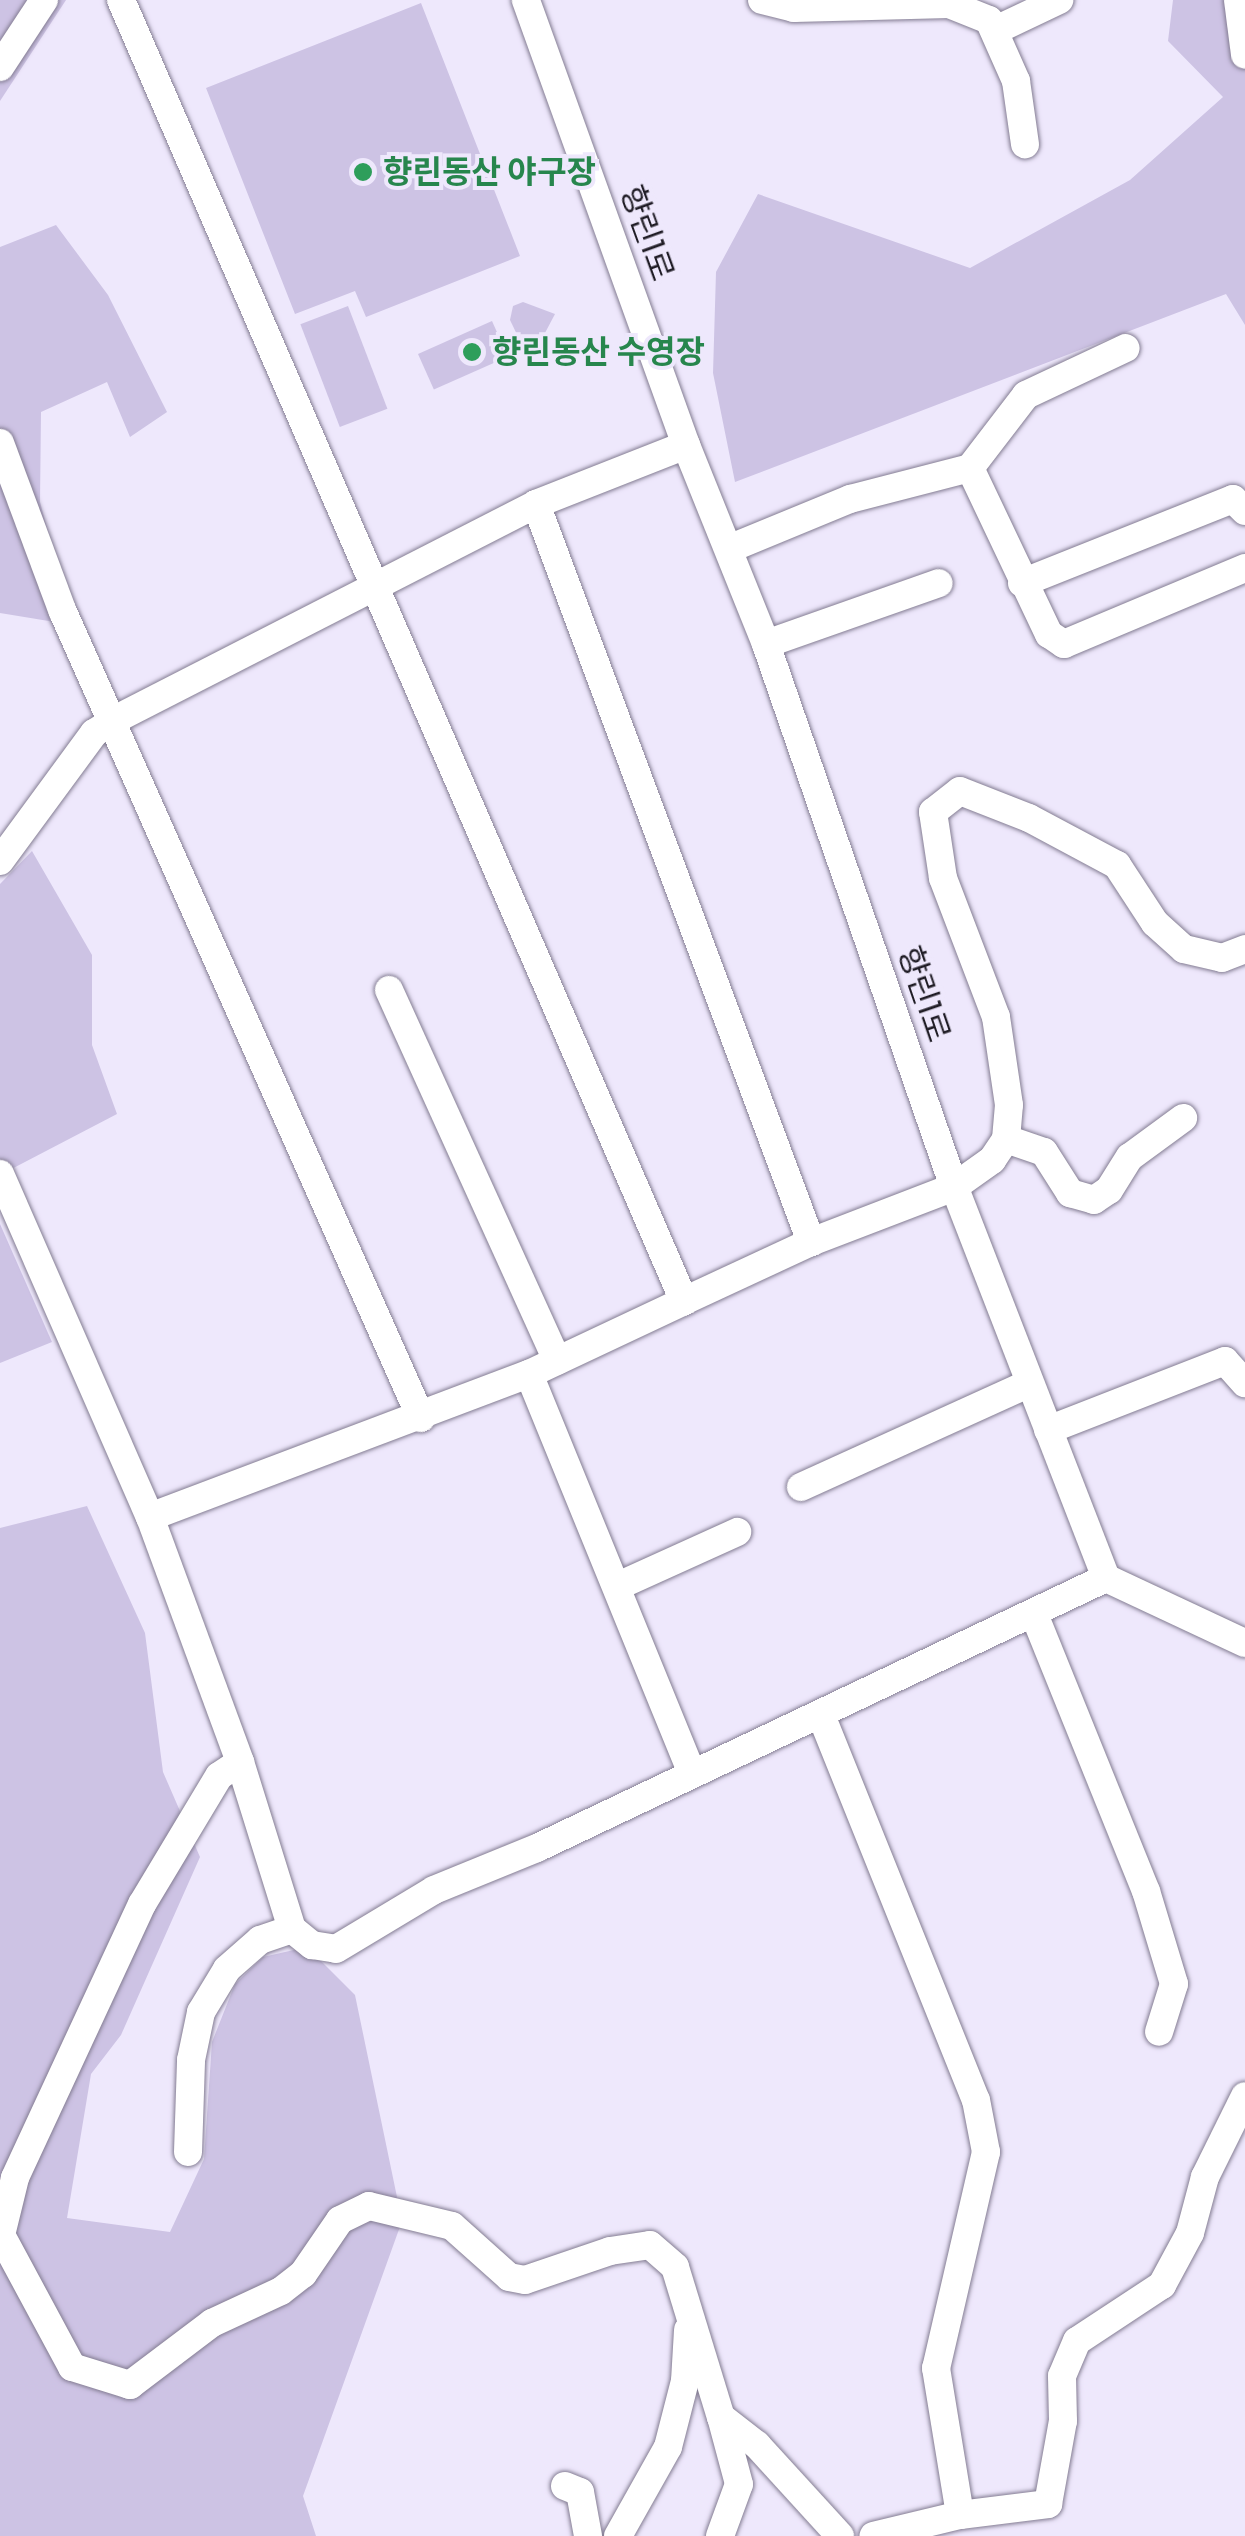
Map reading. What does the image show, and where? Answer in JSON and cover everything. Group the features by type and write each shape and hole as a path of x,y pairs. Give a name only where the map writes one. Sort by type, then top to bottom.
{"street":[{"path":"0,67 44,0"},
{"path":"121,0 684,1301"},
{"name":"향린1로","path":"526,0 686,445 731,548 766,644 954,1186 1106,1578"},
{"path":"762,0 794,8 949,4 998,28 1016,81 1025,144"},
{"path":"998,28 1059,0"},
{"path":"1238,0 1245,55"},
{"path":"731,548 850,499 970,468 1026,395 1126,348"},
{"path":"0,443 64,612 116,719 420,1418"},
{"path":"0,860 94,733 116,719 536,504 686,445"},
{"path":"970,468 1049,634 1064,644 1245,568"},
{"path":"1022,583 1233,499 1245,511"},
{"path":"536,504 811,1242"},
{"path":"766,644 939,583"},
{"path":"150,1517 529,1374 811,1242 954,1186 992,1160 1006,1139 1009,1104 996,1017 943,878 933,812 960,791 1086,844 1118,864 1156,923 1184,950 1233,954 1245,976"},
{"path":"390,990 557,1361"},
{"path":"1006,1139 1044,1152 1070,1194 1094,1200 1109,1190 1130,1157 1184,1118"},
{"path":"0,1174 150,1517 240,1762 292,1930 312,1946 336,1949 434,1890 821,1715 1106,1578 1245,1643"},
{"path":"1048,1430 1224,1361 1245,1383"},
{"path":"529,1374 692,1774"},
{"path":"801,1487 1028,1384"},
{"path":"618,1586 737,1532"},
{"path":"1034,1614 1146,1891 1174,1984 1159,2032"},
{"path":"821,1715 976,2100 986,2152 936,2368 960,2515"},
{"path":"240,1762 219,1776 142,1904 15,2178 2,2234 72,2367 130,2385 212,2323 281,2291 303,2274 340,2220 369,2206 452,2226 509,2278 526,2280 610,2251 650,2245 675,2266 690,2304 739,2484 720,2536"},
{"path":"188,2152 191,2060 201,2012 238,1960 260,1940 292,1930"},
{"path":"873,2536 960,2515 1048,2504 1063,2421 1062,2376 1077,2341 1162,2284 1190,2234 1205,2177 1245,2096"},
{"path":"618,2536 668,2447 685,2381 690,2304"},
{"path":"721,2417 756,2445 840,2536"},
{"path":"565,2486 580,2492 588,2536"}],"shaded area":[{"path":"0,0 66,0 0,101"},
{"path":"1173,0 1245,0 1245,325 1226,294 735,482 713,373 716,272 758,194 970,268 1130,180 1223,97 1168,41"},
{"name":"향린동산 야구장","path":"421,3 520,256 366,317 355,291 295,314 206,88"},
{"path":"56,225 108,295 167,412 130,437 107,382 41,412 40,502 73,625 0,613 0,247"},
{"path":"523,302 555,314 536,350 523,347 510,320 513,306"},
{"path":"348,306 387,409 340,427 300,324"},
{"path":"492,321 508,357 434,390 418,354"},
{"path":"32,851 92,955 92,1045 117,1114 0,1175 0,884"},
{"path":"0,1224 52,1342 0,1363"},
{"path":"87,1506 145,1633 163,1772 200,1857 121,2035 91,2074 67,2218 170,2232 204,2159 212,2042 235,1984 263,1957 307,1947 355,1995 402,2221 303,2496 316,2536 0,2536 0,1528"}],"place":[{"name":"향린동산 야구장","path":"363,172"},
{"name":"향린동산 수영장","path":"472,352"}]}
